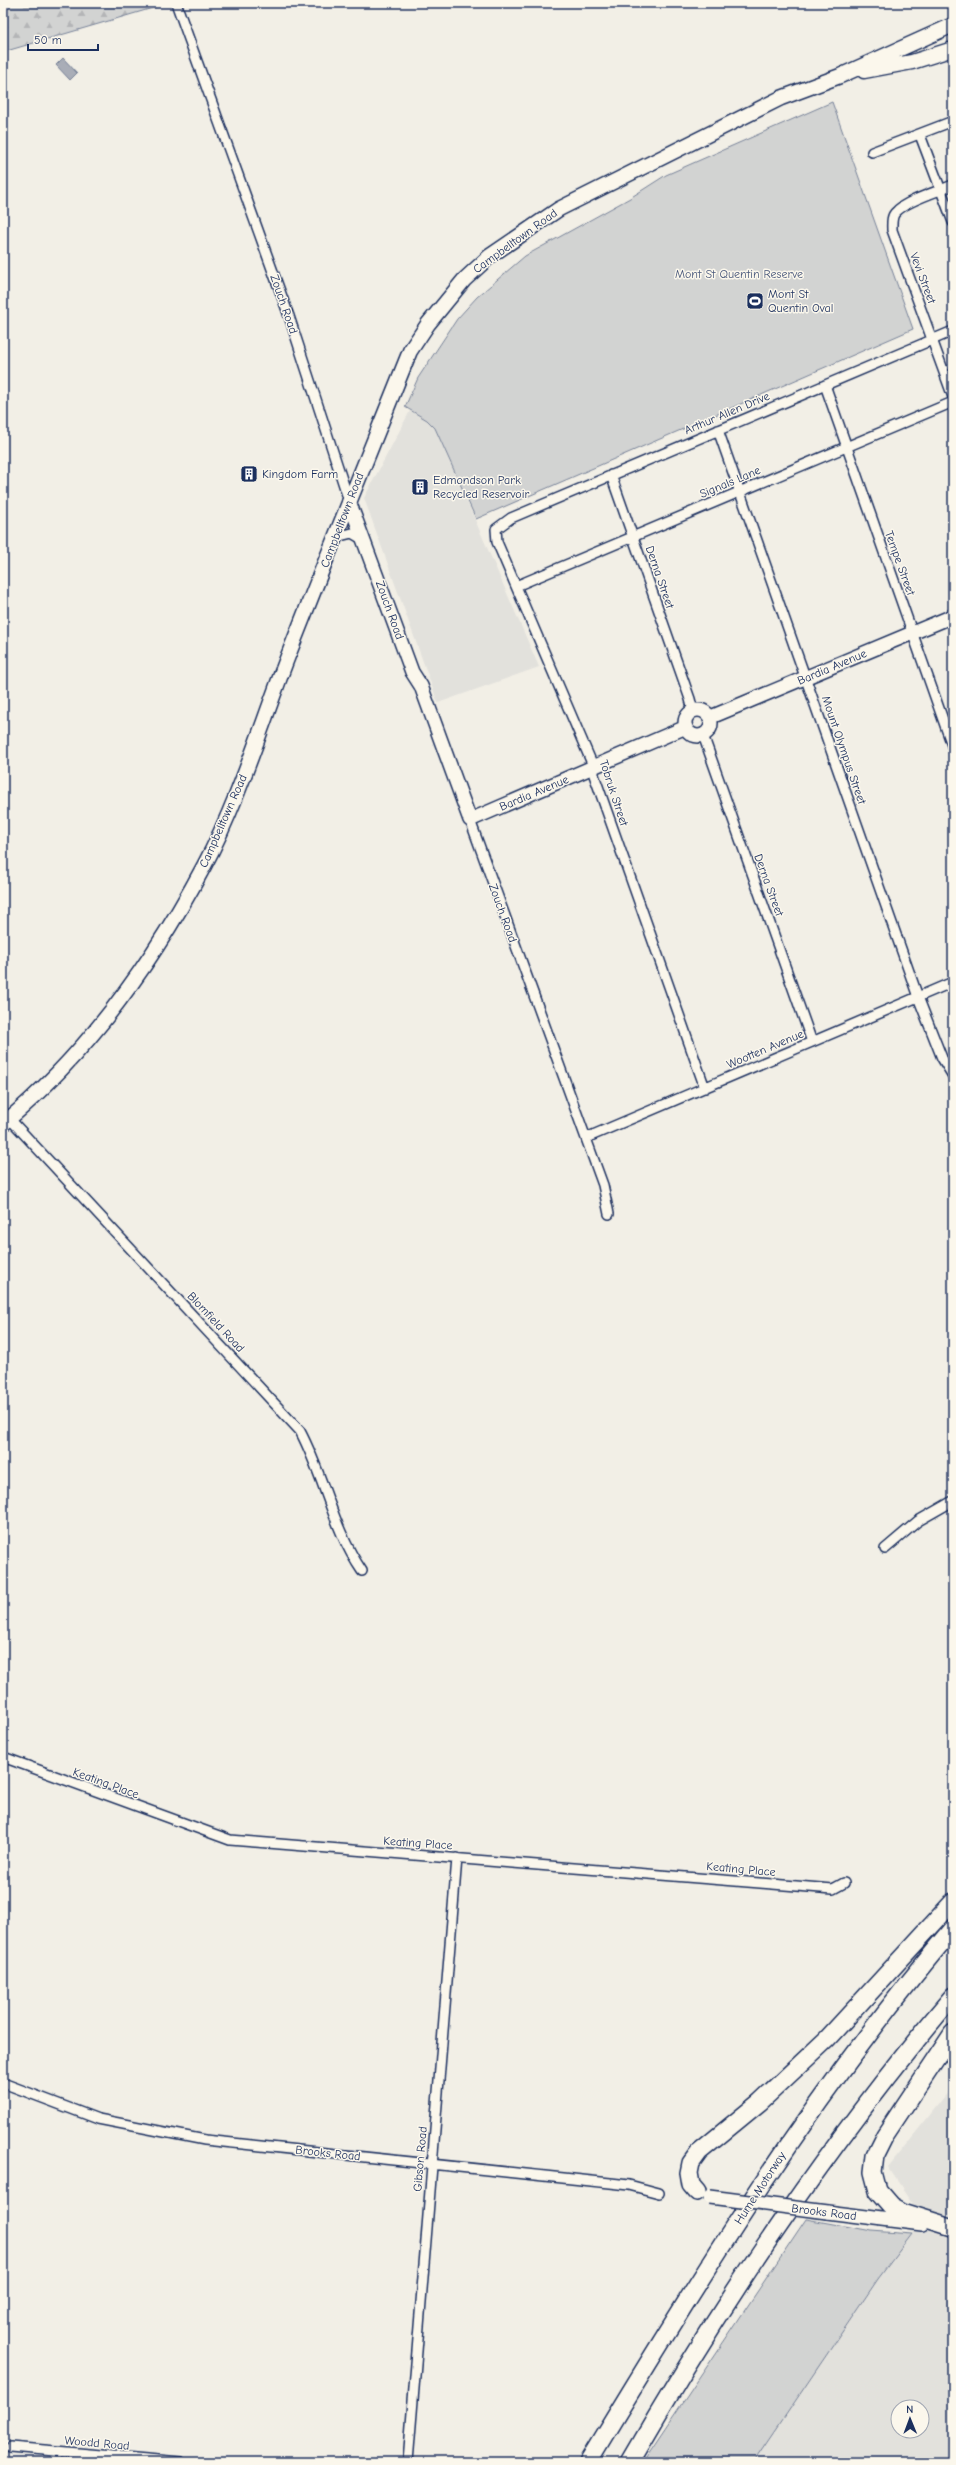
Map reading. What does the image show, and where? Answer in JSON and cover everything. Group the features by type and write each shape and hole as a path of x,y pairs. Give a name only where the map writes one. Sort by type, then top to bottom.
{"highway":[{"path":"704,2195 691,2185 689,2173 691,2164 699,2152 760,2102 822,2044 953,1902"},
{"name":"Hume Motorway","path":"588,2462 665,2334 789,2144 864,2041 953,1929"},
{"path":"630,2462 659,2411 783,2219 918,2037 953,1996"},
{"path":"952,2228 900,2211 891,2206 878,2191 873,2172 875,2155 884,2135 953,2033"}],"main road":[{"name":"Campbelltown Road","path":"6,1121 57,1073 118,1002 161,939 204,865 235,797 349,501 410,351 428,324 464,280 490,256 581,197 781,98 840,76 953,25"},
{"name":"Campbelltown Road","path":"840,76 912,62 953,49"}],"street":[{"name":"Zouch Road","path":"176,3 289,316 349,501 412,672 421,686 586,1138 603,1185 609,1214"},
{"path":"872,152 920,135 953,121"},
{"path":"920,135 953,222"},
{"path":"941,190 953,185"},
{"name":"Vevi Street","path":"941,190 902,207 894,214 892,230 953,397"},
{"name":"Arthur Allen Drive","path":"511,518 953,331"},
{"name":"Tempe Street","path":"825,385 953,748"},
{"name":"Signals Lane","path":"516,586 953,402"},
{"name":"Mount Olympus Street","path":"718,430 918,997 942,1058 953,1076"},
{"name":"Derna Street","path":"611,475 693,711"},
{"name":"Tobruk Street","path":"511,518 496,529 495,536 594,768 594,776 705,1088"},
{"path":"336,537 352,533 364,540"},
{"name":"Bardia Avenue","path":"710,717 953,616"},
{"path":"693,711 705,711 710,717 710,730 703,735 691,734 686,728 685,720 693,711"},
{"name":"Bardia Avenue","path":"470,820 686,728"},
{"name":"Derna Street","path":"703,735 812,1042"},
{"name":"Wootten Avenue","path":"586,1138 953,982"},
{"name":"Blomfield Road","path":"6,1121 300,1431 312,1452 349,1552 362,1571"},
{"path":"885,1549 918,1521 953,1501"},
{"name":"Keating Place","path":"3,1757 230,1840 833,1889 844,1883"},
{"name":"Gibson Road","path":"408,2462 457,1858"},
{"name":"Brooks Road","path":"3,2083 98,2119 205,2140 629,2185 659,2193"},
{"name":"Brooks Road","path":"704,2195 952,2228"},
{"name":"Woodd Road","path":"10,2447 181,2462"}],"shaded area":[{"path":"63,58 77,73 70,80 56,65"},
{"path":"410,411 427,420 435,428 539,667 438,703 364,498"},
{"path":"953,2086 953,2462 754,2462 878,2279 912,2234 915,2207 888,2167"}],"green space":[{"path":"3,3 162,3 163,5 3,52"},
{"name":"Mont St Quentin Reserve","path":"832,102 913,329 476,519 435,428 427,420 405,407 418,378 457,319 477,297 525,256 630,198 666,175"},
{"path":"806,2219 871,2231 912,2234 878,2279 754,2462 643,2462"}],"place":[{"name":"Mont St Quentin Oval","path":"755,301"},
{"name":"Kingdom Farm","path":"249,474"},
{"name":"Edmondson Park Recycled Reservoir","path":"420,487"}]}
